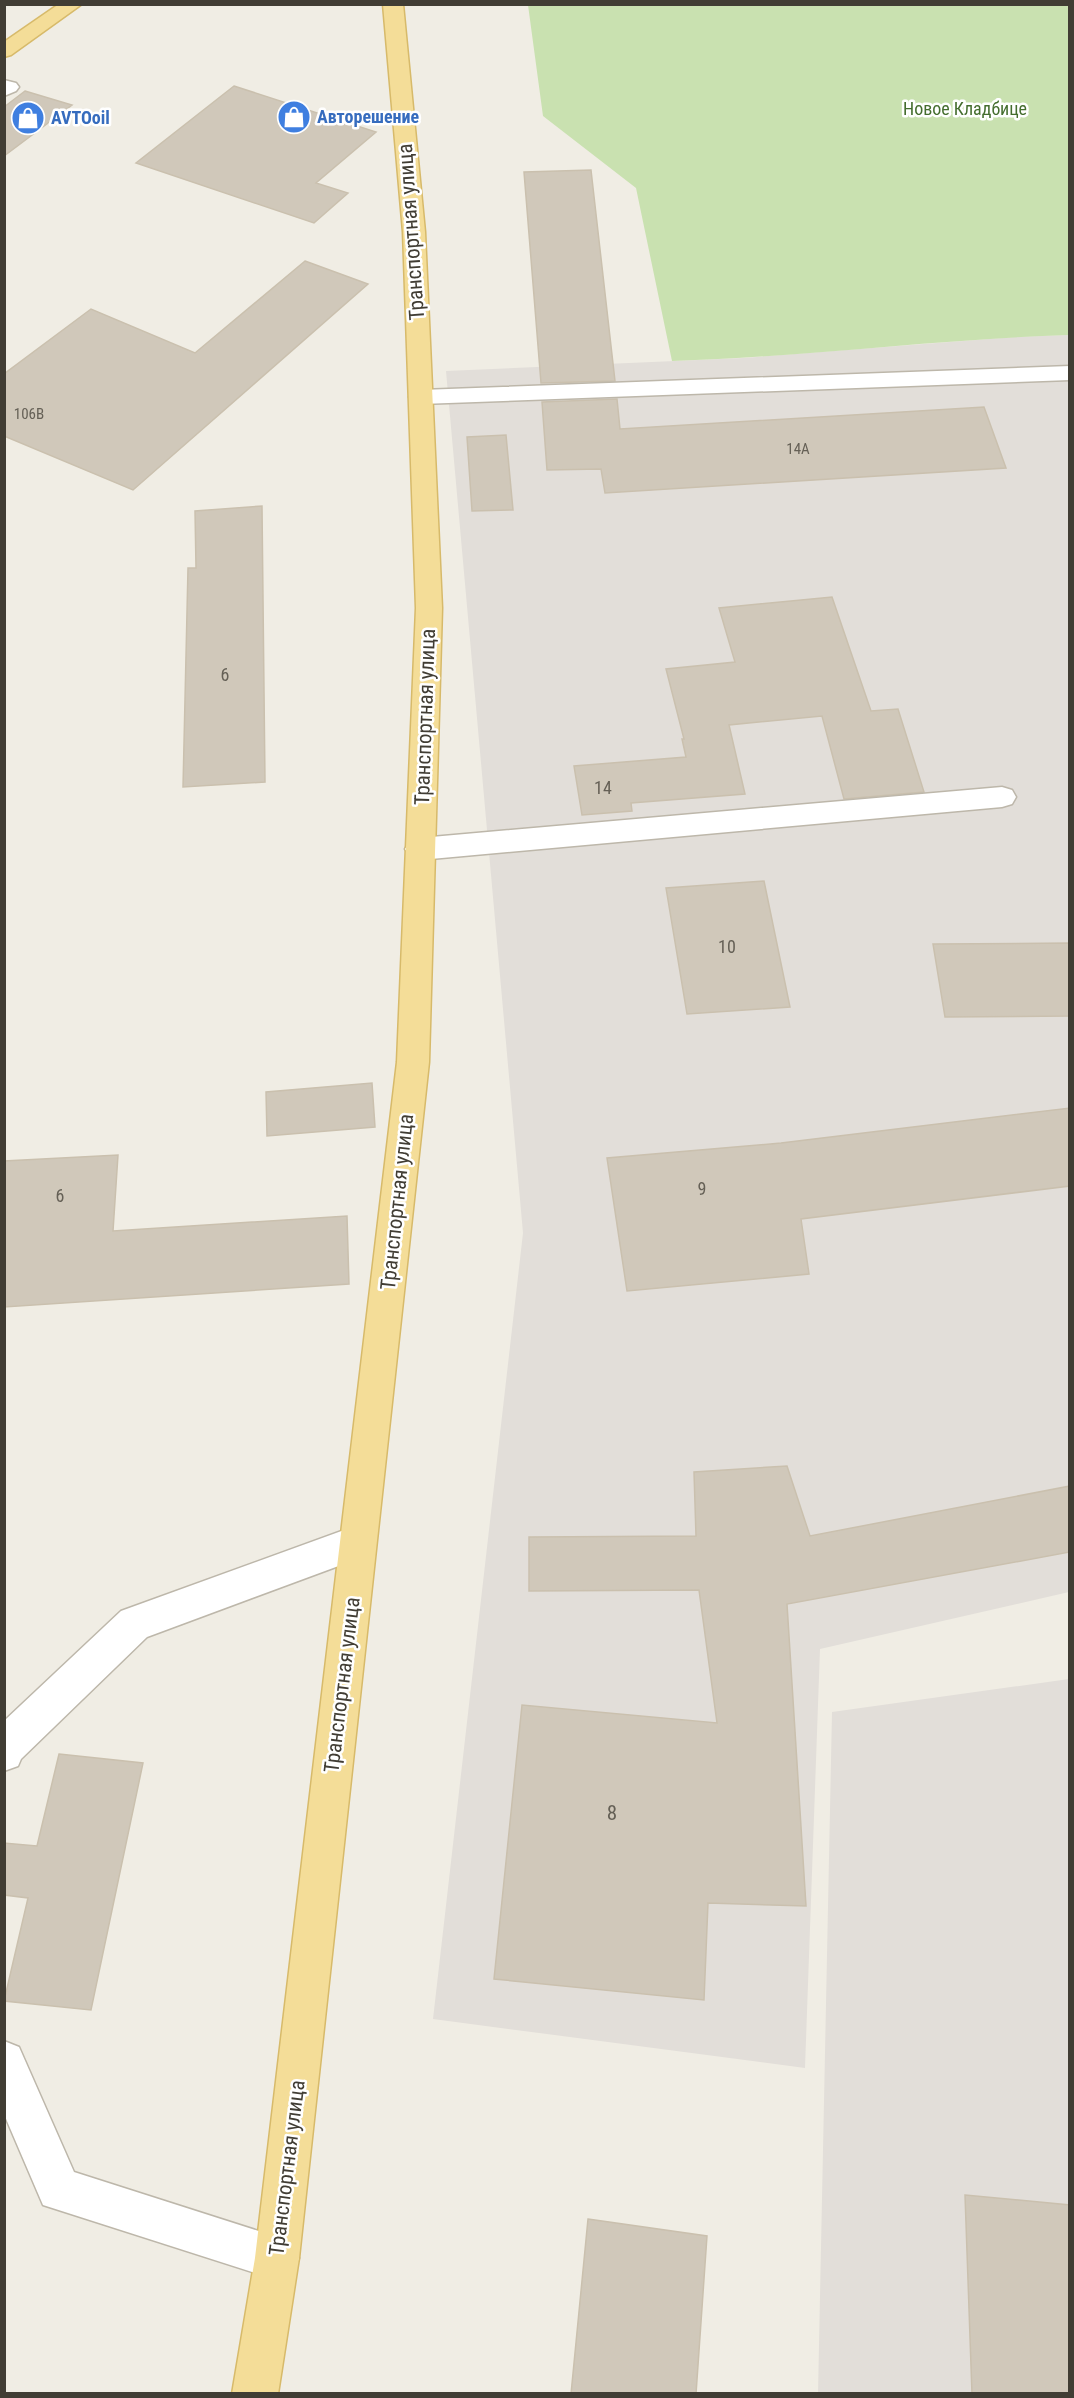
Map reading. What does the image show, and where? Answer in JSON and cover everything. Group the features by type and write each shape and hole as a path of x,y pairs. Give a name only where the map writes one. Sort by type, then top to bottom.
{"main road":[{"path":"4,51 74,4"},
{"name":"Транспортная улица","path":"255,2394 277,2258 413,1062 429,608 414,232 393,4"}],"lane":[{"path":"4,86 9,87 4,90"},
{"path":"421,397 1070,373"},
{"path":"420,849 1002,796"},
{"path":"4,1752 6,1746 134,1624 358,1542"},
{"path":"4,2062 59,2189 277,2258"}],"shaded area":[{"path":"1069,335 1069,1592 820,1649 805,2068 433,2019 523,1233 446,371 744,358 1015,337"},
{"path":"1069,1679 1069,2393 818,2394 832,1712"}],"green space":[{"name":"Новое Кладбице","path":"528,5 1069,5 1069,335 672,361 636,188 543,116"}],"building":[{"path":"234,86 376,132 316,183 348,193 314,223 136,163"},
{"path":"25,91 72,105 4,156 4,107"},
{"path":"591,170 615,381 541,383 524,172"},
{"path":"305,261 368,284 133,490 4,436 4,374 91,309 195,353"},
{"path":"617,399 620,429 984,407 1006,468 605,493 601,469 547,470 542,402"},
{"path":"506,435 513,510 472,511 467,437"},
{"path":"262,506 265,782 183,787 188,568 196,568 195,511"},
{"path":"832,597 871,711 898,709 924,792 844,799 822,716 729,725 745,794 631,803 632,811 582,815 574,766 686,757 682,739 684,739 666,669 735,662 719,608"},
{"path":"764,881 790,1007 687,1014 666,888"},
{"path":"1070,943 1070,1016 945,1017 933,944"},
{"path":"372,1083 375,1127 267,1136 266,1092"},
{"path":"1070,1108 1070,1186 801,1219 809,1274 627,1291 607,1158 781,1143"},
{"path":"118,1155 113,1231 347,1216 349,1284 4,1307 4,1161"},
{"path":"787,1466 810,1536 1070,1486 1070,1552 787,1604 806,1906 708,1903 704,2000 494,1979 522,1705 717,1723 699,1590 529,1591 529,1537 696,1536 694,1472"},
{"path":"59,1754 143,1763 91,2010 4,2001 28,1898 4,1895 4,1843 37,1846"},
{"path":"965,2195 1070,2205 1070,2394 972,2394"},
{"path":"588,2219 707,2236 696,2394 571,2394"}],"place":[{"name":"Авторешение","path":"294,117"},
{"name":"AVTOoil","path":"28,118"}]}
